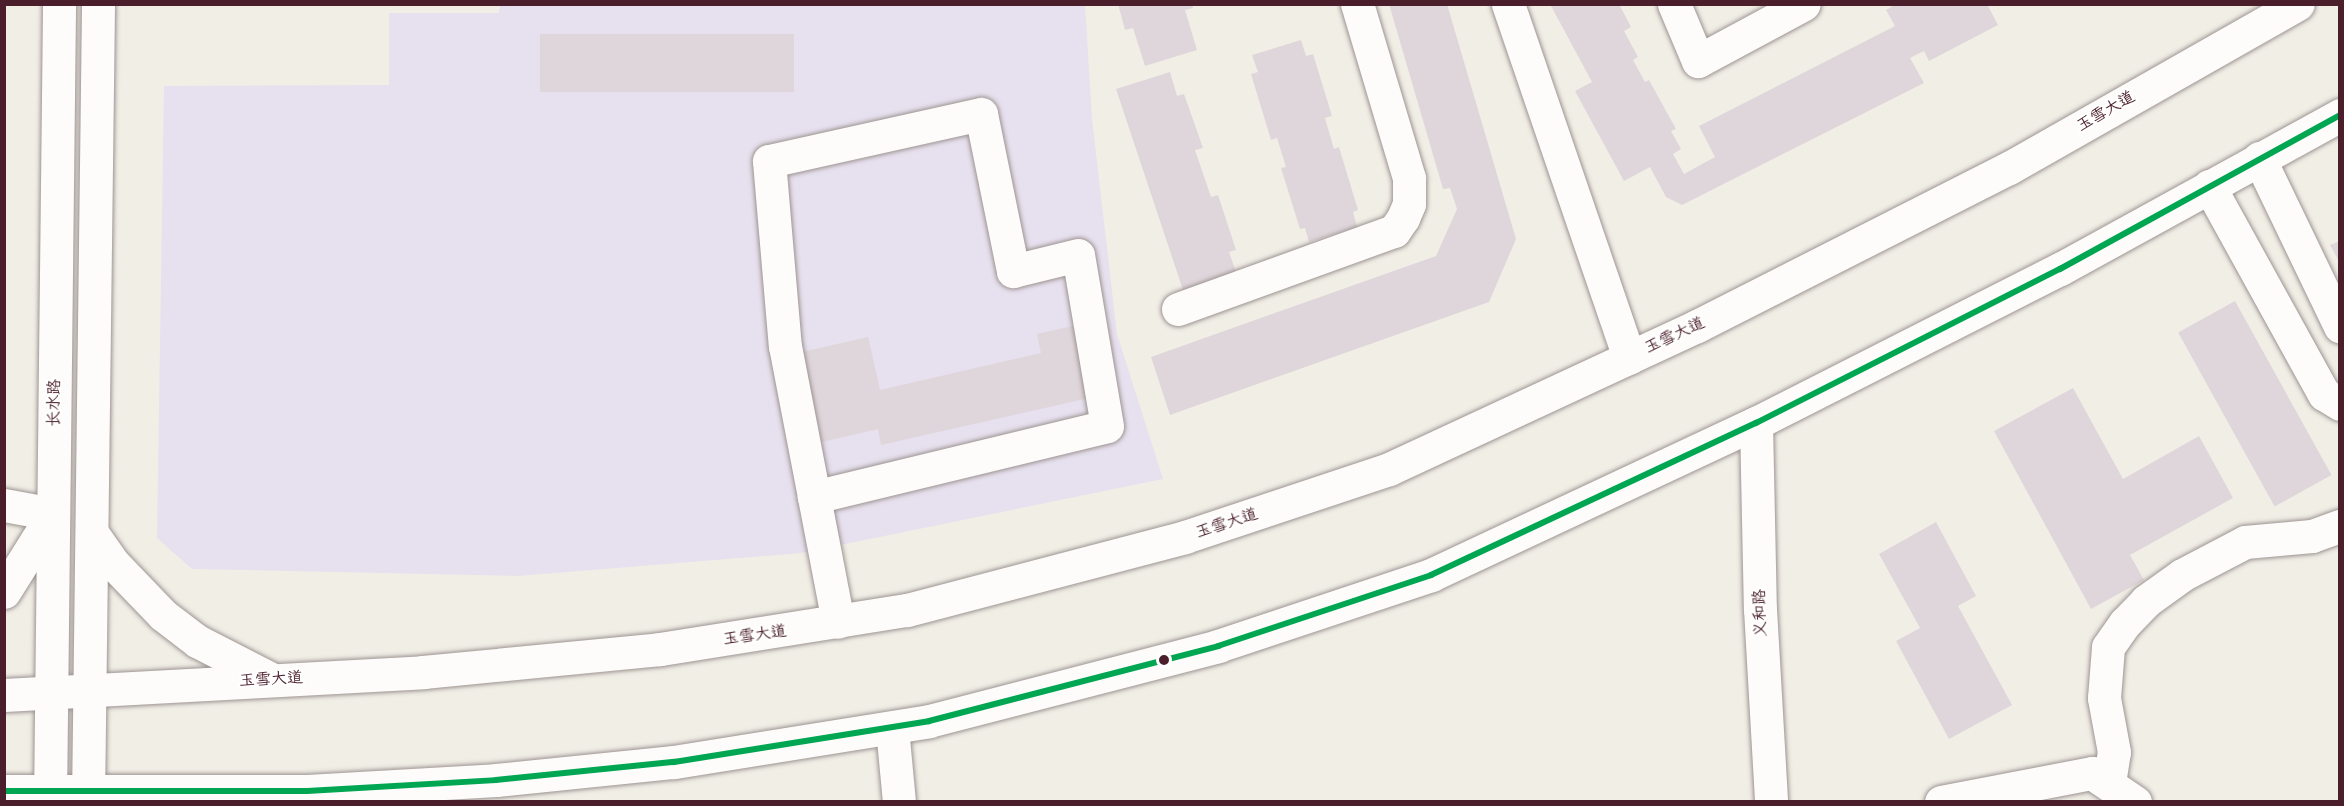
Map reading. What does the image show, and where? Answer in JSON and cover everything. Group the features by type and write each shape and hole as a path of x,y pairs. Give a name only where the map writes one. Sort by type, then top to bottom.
{"main road":[{"name":"长水路","path":"50,796 58,4"},
{"path":"89,796 98,4"},
{"path":"1178,309 1394,231 1404,218 1409,204 1409,178 1357,4"},
{"path":"1508,4 1629,358"},
{"path":"1674,4 1698,61 1804,4"},
{"name":"玉雪大道","path":"4,695 541,663 838,622 999,589 1289,504 1389,469 1629,358 2008,168 2298,4"},
{"path":"814,497 1107,426 1078,255 1012,271 981,114 769,161 785,346 838,622"},
{"path":"4,792 50,796 264,796 497,791 892,728 1122,674 1218,646 1431,575 1756,423 2060,269 2340,115"},
{"path":"2259,158 2340,326"},
{"path":"2209,186 2324,394 2340,404"},
{"name":"义和路","path":"1756,423 1760,609 1771,801"},
{"path":"4,505 53,514 4,592"},
{"path":"2109,783 2114,752 2104,698 2108,647 2125,623 2146,601 2182,574 2245,542 2312,536 2340,526"},
{"path":"92,533 118,570 163,615 225,657 274,680"},
{"path":"892,728 899,801"},
{"path":"1941,801 2092,773 2135,801"}],"shaded area":[{"path":"500,4 1085,5 1092,119 1117,334 1163,479 801,553 518,576 192,569 157,538 164,86 389,85 389,13 499,13"}],"building":[{"path":"1118,4 1192,4 1193,8 1185,10 1197,50 1145,66 1133,28 1125,30"},
{"path":"1389,4 1447,4 1516,239 1489,302 1170,415 1151,357 1436,256 1457,209 1450,188 1443,189"},
{"path":"1550,4 1619,4 1631,27 1624,31 1638,57 1633,60 1645,82 1649,80 1676,129 1671,131 1681,149 1673,154 1684,174 1715,157 1699,126 1895,26 1886,10 1896,4 1992,4 1988,6 1998,25 1929,61 1924,51 1910,58 1924,83 1682,205 1666,197 1650,167 1624,181 1575,91 1592,82"},
{"path":"540,34 794,34 794,92 540,92"},
{"path":"1301,40 1306,56 1313,54 1332,116 1325,118 1334,149 1339,147 1358,210 1353,212 1357,227 1309,242 1305,228 1300,229 1281,168 1286,167 1277,138 1271,140 1251,74 1258,72 1252,55"},
{"path":"1170,72 1177,96 1184,94 1203,148 1195,150 1211,197 1218,195 1236,250 1229,252 1236,272 1183,290 1116,89"},
{"path":"2340,241 2340,263 2330,245"},
{"path":"2235,301 2331,475 2275,507 2178,333"},
{"path":"1073,326 1089,398 881,445 878,429 822,442 802,352 868,337 880,390 1041,353 1037,334"},
{"path":"2073,388 2123,479 2199,436 2233,498 2130,555 2144,580 2091,609 1994,431"},
{"path":"1936,522 1976,596 1958,606 2012,705 1949,739 1896,641 1920,628 1879,554"}],"transit line":[{"path":"4,791 307,791 496,780 674,762 929,721 1218,646 1431,575 1756,423 2060,269 2340,115"}]}
